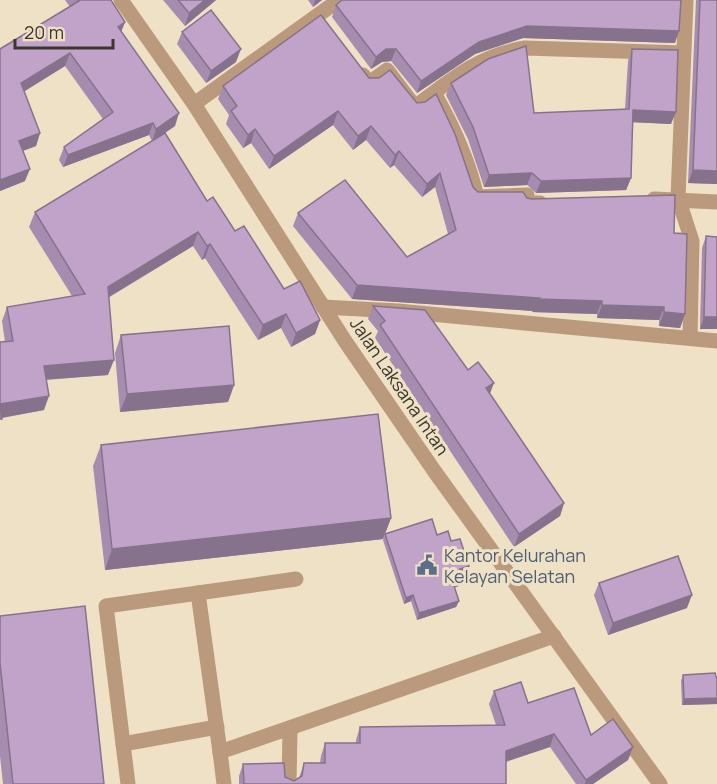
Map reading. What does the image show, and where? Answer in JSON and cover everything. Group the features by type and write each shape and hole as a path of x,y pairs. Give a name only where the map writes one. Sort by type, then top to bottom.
{"street":[{"name":"Jalan Laksana Intan","path":"121,0 194,104 323,307 435,472 660,784"},
{"path":"194,104 339,0"},
{"path":"686,0 678,198 692,241 690,338"},
{"path":"318,15 331,32"},
{"path":"356,66 369,83 387,70 415,107 487,57 525,48 683,53"},
{"path":"434,93 453,126 471,172 477,197 527,195 527,203 550,202"},
{"path":"643,200 678,198 717,202"},
{"path":"323,307 717,341"},
{"path":"128,784 106,606 296,579"},
{"path":"198,593 224,784"},
{"path":"220,752 290,730 554,636"},
{"path":"123,744 217,727"},
{"path":"289,784 290,730"}],"building":[{"path":"78,0 111,0 125,22 118,27 179,113 156,129 153,123 68,155 64,147 113,112 70,53 21,83 40,133 19,141 30,169 0,180 0,49"},
{"path":"178,0 205,0 189,13"},
{"path":"342,0 681,0 679,31 527,26 479,42 421,81 396,49 386,49 376,57 336,5"},
{"path":"700,0 717,0 717,171 693,170"},
{"path":"211,10 241,49 211,71 182,32"},
{"path":"321,15 369,78 379,78 390,70 417,103 425,102 436,94 455,134 473,187 478,192 523,192 527,198 532,199 675,195 674,233 687,234 685,314 664,312 664,307 602,305 602,301 537,299 539,298 357,285 298,213 345,180 407,257 456,230 440,173 427,184 399,151 395,155 371,126 358,136 338,111 274,156 255,129 248,135 231,111 237,106 223,86"},
{"path":"526,46 534,113 629,109 632,49 678,50 676,112 633,110 631,178 541,181 532,173 489,175 473,127 451,83 488,59"},
{"path":"165,133 207,201 213,197 235,231 244,226 284,289 300,281 320,320 296,333 286,314 263,325 210,244 207,246 198,232 108,287 114,360 44,366 49,396 1,404 2,419 0,419 0,342 13,341 7,307 85,294 35,212"},
{"path":"706,236 717,237 717,317 704,317"},
{"path":"373,306 425,310 468,370 478,362 494,383 486,388 564,503 519,534 380,325 385,321"},
{"path":"229,326 234,385 127,394 121,335"},
{"path":"378,414 391,518 112,549 101,445"},
{"name":"Kantor Kelurahan Kelayan Selatan","path":"432,519 437,535 448,531 451,541 460,539 469,566 460,569 463,579 453,583 459,601 419,613 413,595 406,598 385,534"},
{"path":"678,556 692,595 613,623 599,583"},
{"path":"85,606 104,784 13,784 0,663 0,616"},
{"path":"715,673 717,698 684,699 683,675"},
{"path":"521,682 528,703 574,688 591,735 613,719 633,747 586,780 554,734 506,751 506,784 244,784 243,764 284,763 285,777 294,781 302,776 304,763 325,763 325,743 360,743 360,727 505,725 494,691"}],"place":[{"name":"Kantor Kelurahan Kelayan Selatan","path":"427,565"}]}
